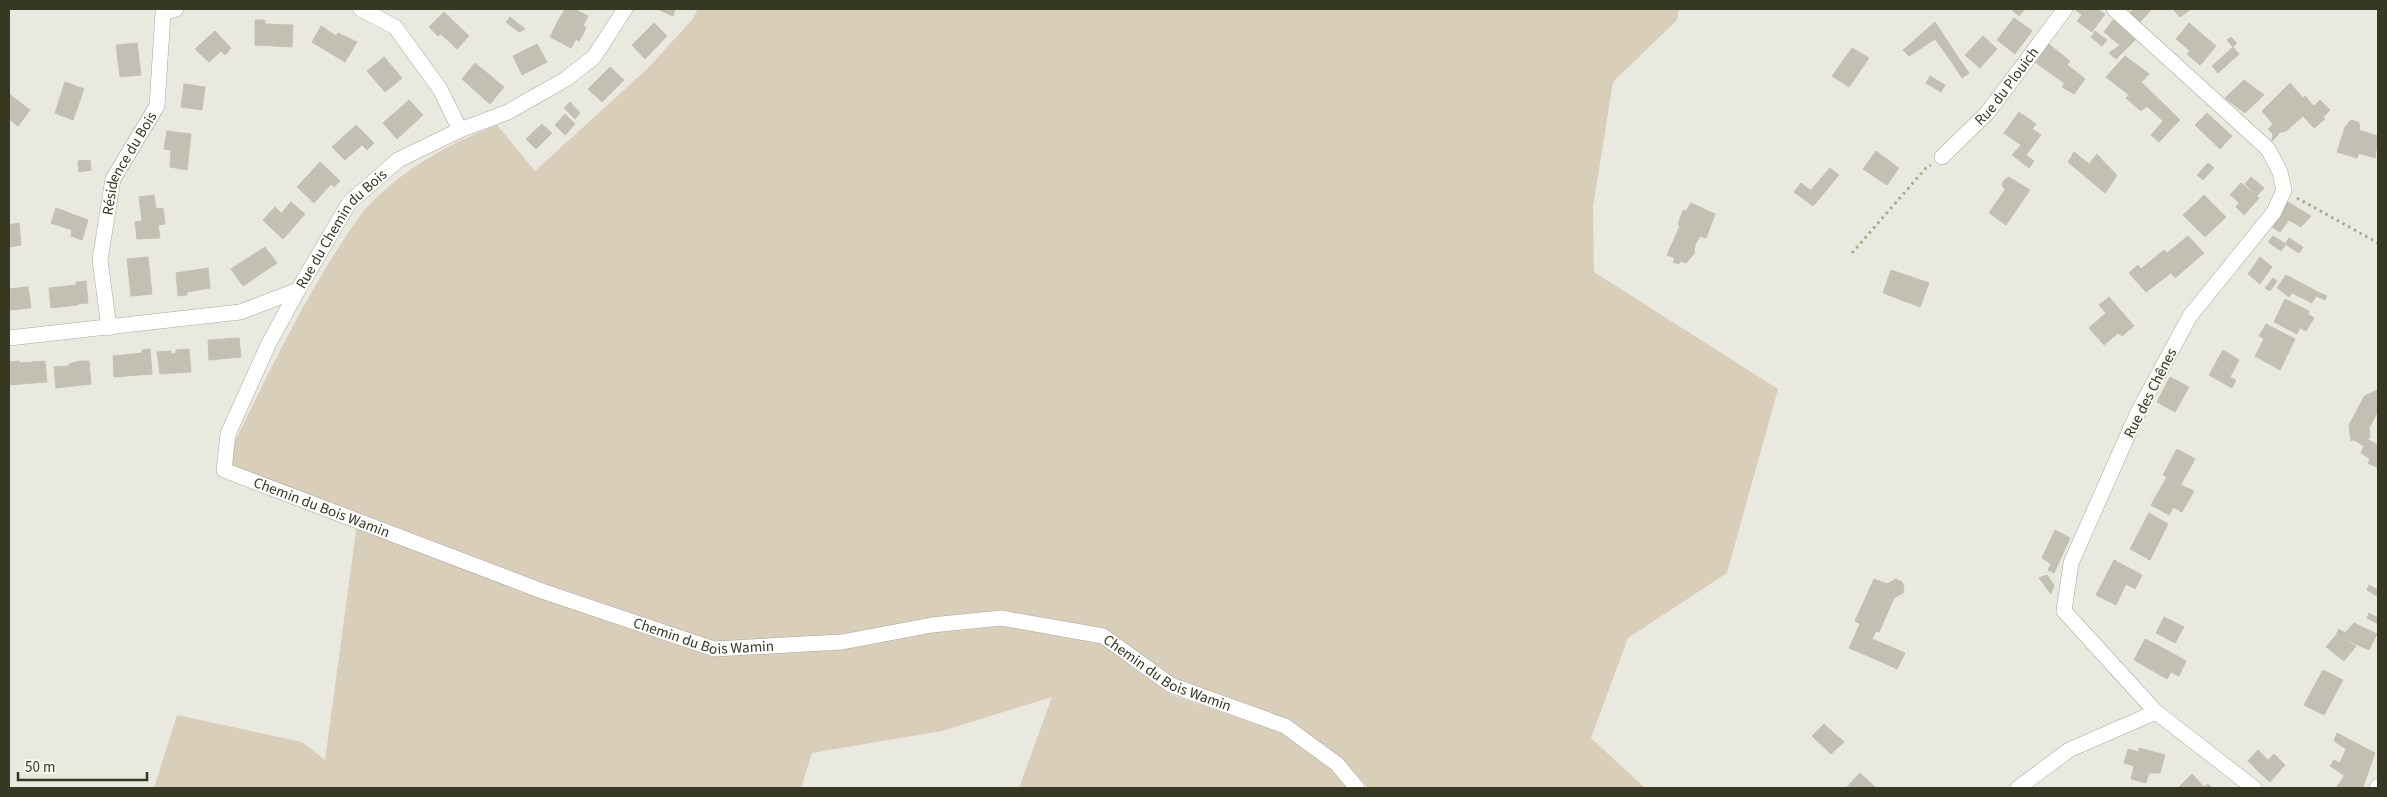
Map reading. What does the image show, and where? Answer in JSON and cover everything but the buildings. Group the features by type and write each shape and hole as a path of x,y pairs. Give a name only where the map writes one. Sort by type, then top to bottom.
{"street":[{"path":"361,9 395,27 440,89 460,130"},
{"name":"Rue du Chemin du Bois","path":"9,338 240,312 298,290 350,203 398,160 460,130 508,112 566,79 594,57 625,9"},
{"name":"Rue du Plouich","path":"1942,157 1988,112 2065,9"},
{"path":"2114,9 2268,149 2280,172 2284,190"},
{"name":"Résidence du Bois","path":"109,328 100,260 113,179 157,106 170,11"},
{"name":"Rue des Chênes","path":"2254,788 2156,712 2064,611 2071,563 2138,412 2190,316 2274,212 2284,190"},
{"name":"Chemin du Bois Wamin","path":"298,290 269,343 228,434 224,470 542,590 714,649 842,642 932,625 1001,618 1103,636 1171,686 1286,726 1337,764 1357,788"},
{"path":"2018,788 2069,750 2156,712"}],"path":[{"path":"1852,253 1925,169 1942,157"},
{"path":"2284,190 2378,243"}],"shaded area":[{"path":"698,9 1679,9 1677,20 1613,82 1593,207 1594,272 1778,389 1727,573 1628,638 1591,738 1645,788 1368,788 1344,761 1290,720 1175,681 1137,654 1130,666 1172,695 1282,733 1335,769 1349,788 1019,788 1052,697 942,731 812,753 801,788 154,788 177,715 302,742 325,760 358,516 232,466 234,443 268,374 330,261 352,227 370,204 404,174 449,147 497,125 535,171 647,69 692,20"}]}
